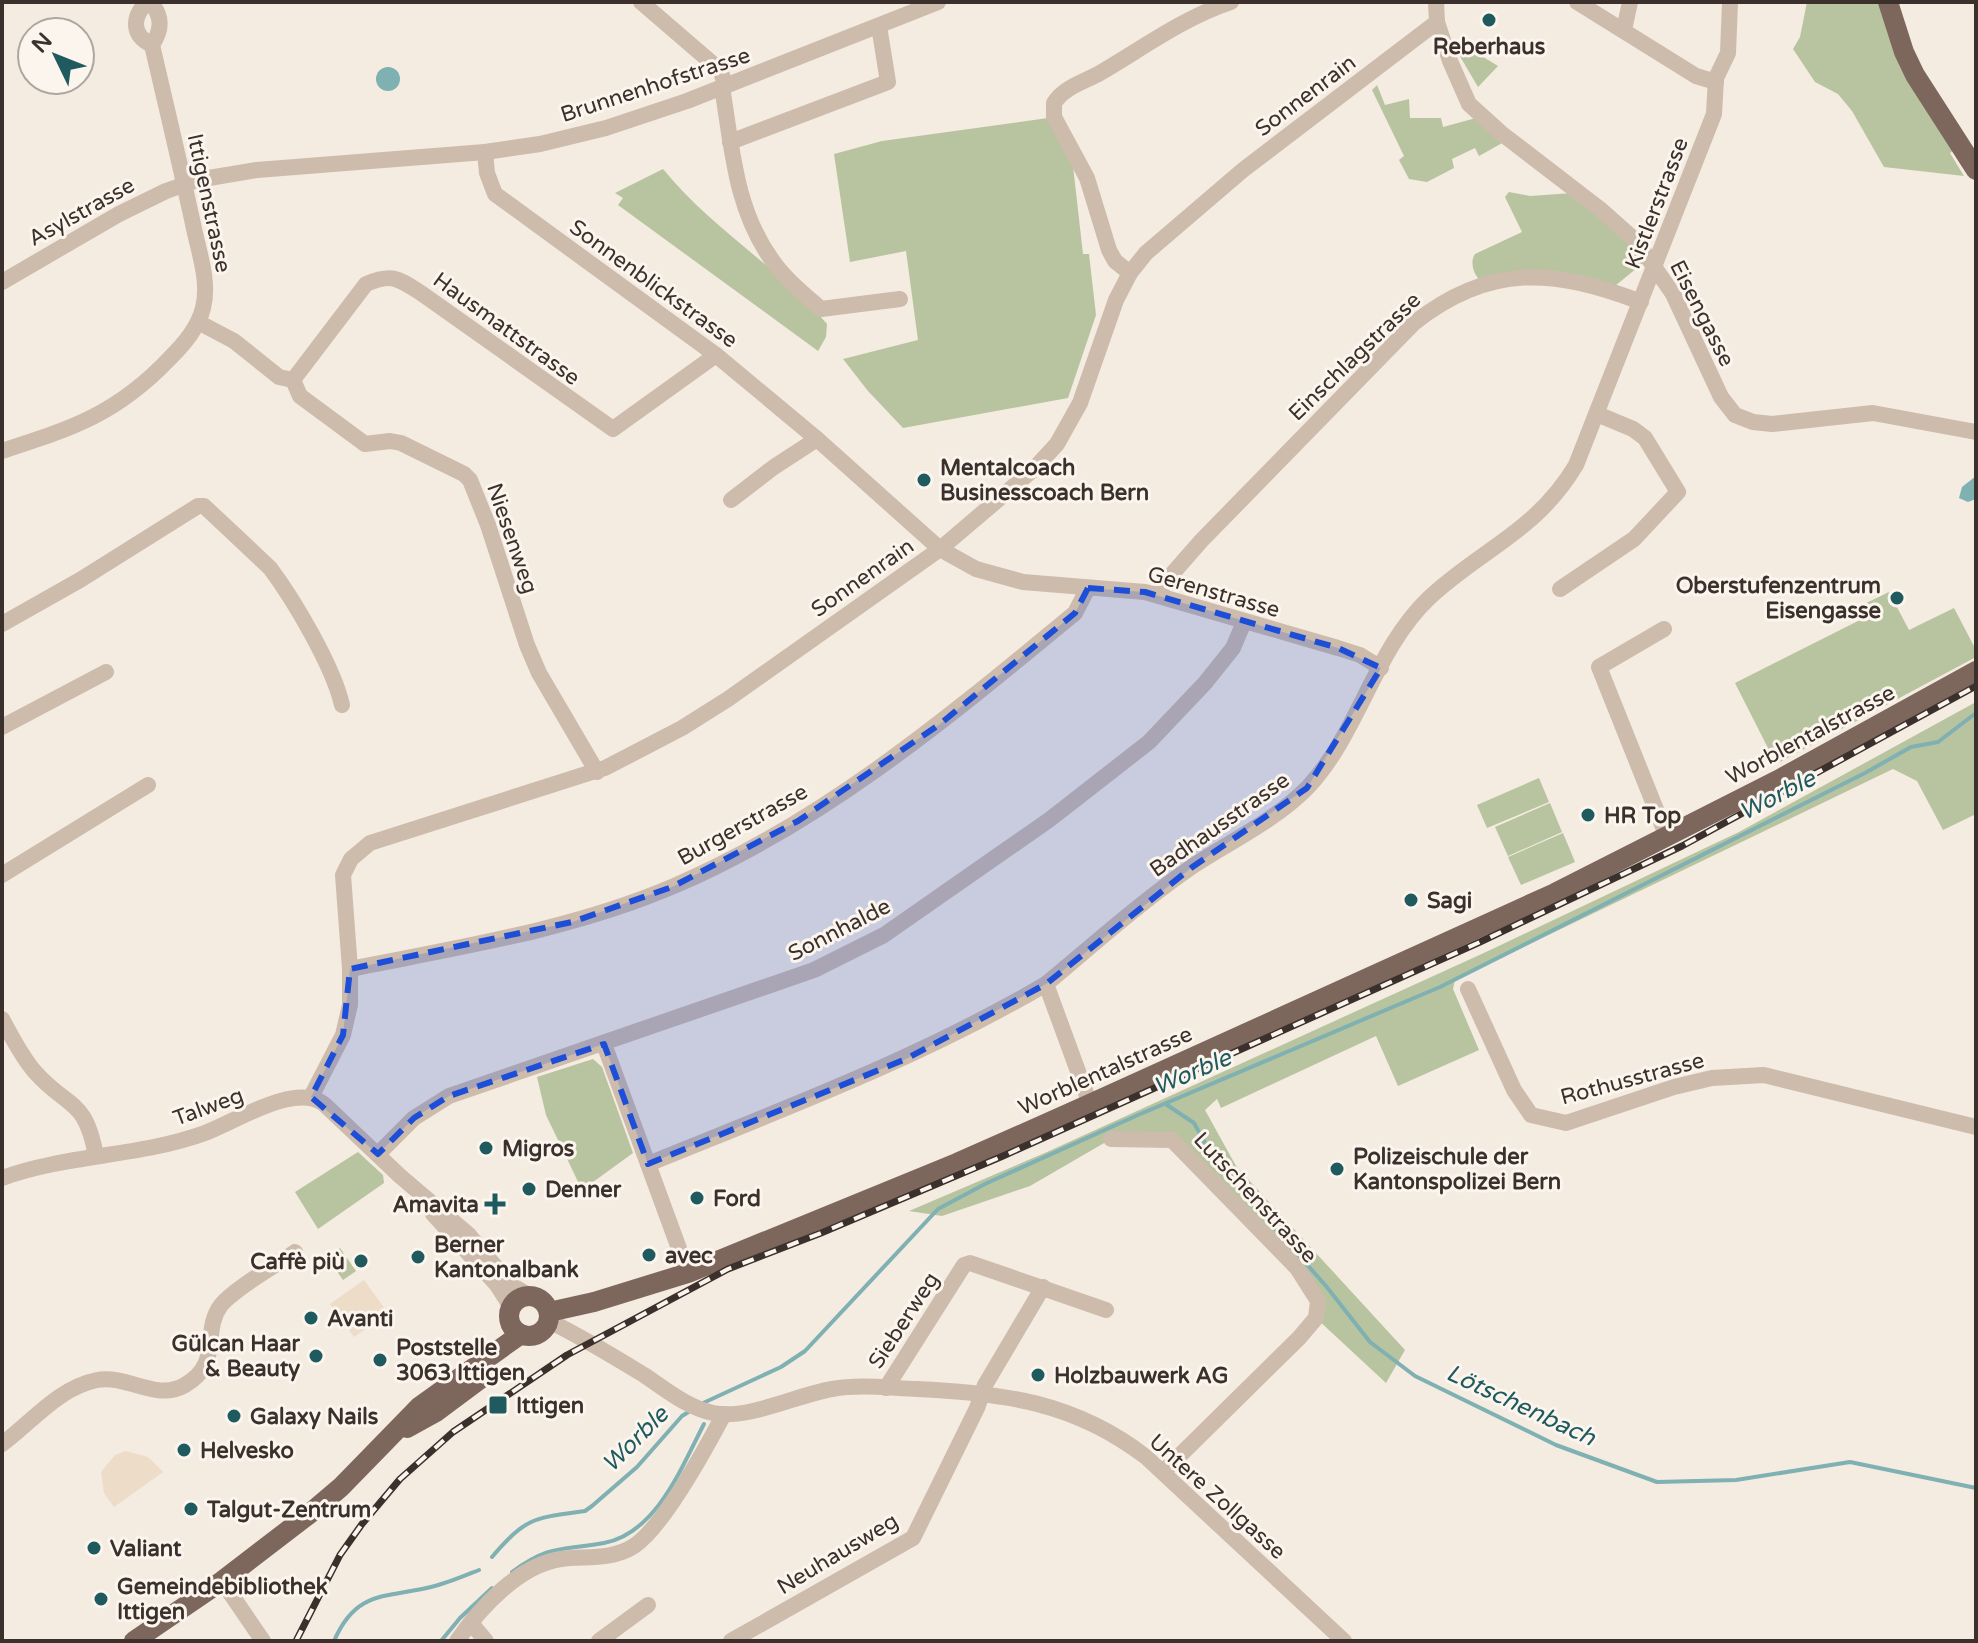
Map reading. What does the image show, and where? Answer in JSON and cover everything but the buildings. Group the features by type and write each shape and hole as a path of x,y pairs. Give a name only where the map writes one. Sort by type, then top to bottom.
{"main road":[{"path":"1888,2 1915,75 1976,170"},
{"name":"Worblentalstrasse","path":"134,1641 222,1581 308,1515 341,1487 427,1400 529,1318 688,1273 957,1163 1090,1104 1555,893 1778,780 1976,671"}],"street":[{"name":"Ittigenstrasse","path":"2,451 63,431 117,405 151,379 180,349 198,322 204,301 204,279 152,45 160,21 158,13 148,2 138,14 136,25 140,38 152,45"},
{"path":"641,2 720,70 737,188 765,249 777,267 821,309 900,299"},
{"name":"Brunnenhofstrasse","path":"184,184 257,170 526,147 606,128 724,87 938,2"},
{"path":"1130,273 1115,261 1109,250 1087,178 1054,117 1054,103 1065,91 1098,75 1183,22 1231,2"},
{"path":"1436,2 1437,22"},
{"path":"1577,2 1696,76 1716,82"},
{"path":"1624,30 1630,2"},
{"name":"Kistlerstrasse","path":"1381,668 1412,618 1429,598 1548,505 1576,465 1714,114 1716,82 1728,53 1730,2"},
{"name":"Sonnenrain","path":"311,1097 343,1035 350,1005 343,875 351,859 363,847 597,772 682,728 716,706 940,549 1034,469 1067,430 1080,403 1116,300 1130,273 1146,253 1174,226 1437,22"},
{"name":"Eisengasse","path":"1437,22 1469,104 1501,133 1600,209 1643,249 1673,294 1721,397 1735,415 1753,422 1772,424 1873,413 1976,432"},
{"path":"730,142 888,82 879,26"},
{"name":"Sonnenblickstrasse","path":"485,152 487,173 495,194 716,355 817,439 940,549"},
{"name":"Asylstrasse","path":"2,282 119,214 184,184"},
{"name":"Einschlagstrasse","path":"1157,595 1201,541 1432,308 1474,286 1526,275 1644,294"},
{"name":"Hausmattstrasse","path":"293,380 366,284 381,277 401,280 421,293 613,429 716,355"},
{"name":"Niesenweg","path":"198,322 234,341 279,377 293,380 300,396 365,444 401,443 464,474 470,480 539,673 597,772"},
{"path":"1560,589 1634,539 1678,492 1645,438 1633,429 1597,414"},
{"path":"731,500 817,439"},
{"path":"2,624 80,580 198,506 210,509 279,580 304,621 339,691 342,705"},
{"name":"Gerenstrasse","path":"940,549 976,569 1023,582 1157,595 1360,655 1381,668"},
{"name":"Burgerstrasse","path":"350,969 572,922 672,887 747,851 850,787 940,724 1075,613 1088,588"},
{"name":"Sonnhalde","path":"378,1154 414,1118 449,1096 814,970 884,935 1049,820 1149,742 1205,683 1233,648 1244,622"},
{"path":"1664,629 1599,667 1667,837"},
{"name":"Badhausstrasse","path":"648,1164 906,1059 985,1020 1046,984 1191,868 1281,809 1307,788 1327,762 1381,668"},
{"path":"2,727 106,672"},
{"path":"2,875 148,785"},
{"path":"1046,984 1090,1104"},
{"name":"Rothusstrasse","path":"1468,989 1514,1090 1531,1115 1566,1123 1687,1084 1712,1078 1764,1075 1976,1127"},
{"path":"2,1019 30,1066 84,1116 92,1134 96,1156"},
{"path":"604,1044 688,1273"},
{"path":"311,1097 324,1104 400,1176 468,1234 511,1285 529,1318 590,1342 688,1403 718,1414 673,1500 637,1544 613,1554 545,1563 517,1579 471,1623 457,1641"},
{"name":"Talweg","path":"2,1178 46,1165 178,1141 290,1098 311,1097"},
{"name":"Lutschenstrasse","path":"1111,1139 1172,1140 1297,1268 1318,1301 1316,1318 1299,1338 1163,1472"},
{"path":"2,1444 56,1399 92,1381 121,1380 141,1389 186,1385 205,1366 211,1351 214,1321 222,1305 295,1252"},
{"name":"Sieberweg","path":"886,1388 964,1265 970,1263 1106,1310"},
{"path":"981,1392 1043,1287"},
{"name":"Untere Zollgasse","path":"718,1414 831,1389 886,1388 981,1392 1019,1398 1073,1415 1119,1437 1163,1472 1344,1641"},
{"name":"Neuhausweg","path":"731,1641 913,1538 977,1408 981,1392"},
{"path":"222,1581 263,1641"},
{"path":"599,1641 648,1605"},
{"path":"471,1623 486,1641"}],"highlighted area":[{"path":"1088,588 1145,592 1338,648 1381,668 1307,788 1191,868 1046,984 906,1059 648,1164 604,1044 449,1096 414,1118 378,1154 311,1097 343,1035 350,969 572,922 672,887 798,821 940,724 1075,613"}],"green space":[{"path":"1807,2 1879,2 1954,150 1950,153 1964,176 1884,167 1852,111 1838,94 1815,82 1793,49 1800,37"},
{"path":"1465,46 1498,66 1478,87 1458,53"},
{"path":"1377,85 1385,105 1409,99 1410,118 1441,118 1443,127 1476,118 1504,142 1479,156 1475,148 1452,159 1454,168 1427,182 1409,179 1399,160 1404,156 1372,90"},
{"path":"1048,118 1073,166 1083,254 1089,254 1096,315 1068,398 903,428 843,359 918,340 906,251 850,262 834,154 882,141"},
{"path":"663,169 702,210 808,303 827,324 826,337 818,351 618,205 623,198 615,193"},
{"path":"1509,192 1530,196 1573,193 1640,251 1643,263 1615,286 1479,279 1473,267 1475,254 1522,232 1505,197"},
{"path":"1889,592 1909,630 1954,608 1976,650 1976,657 1778,763 1775,757 1903,688 1771,754 1735,683 1866,617 1860,606"},
{"path":"1976,702 1976,814 1943,830 1917,781 1893,769 1455,980 1453,989 1479,1050 1398,1086 1376,1036 1221,1108 1217,1099 1205,1110 1236,1166 1405,1350 1386,1383 1316,1318 1318,1301 1172,1140 1111,1139 1030,1186 942,1216 909,1211 1047,1152 1486,952 1739,832"},
{"path":"1539,778 1549,802 1487,828 1477,805"},
{"path":"1550,803 1562,832 1508,856 1495,827"},
{"path":"1563,833 1575,862 1521,885 1508,857"},
{"path":"593,1059 602,1067 633,1153 582,1190 546,1115 537,1077"},
{"path":"358,1152 383,1175 384,1183 318,1229 295,1192"},
{"path":"340,1248 356,1271 343,1280 327,1257"}],"shaded area":[{"path":"364,1280 388,1313 354,1337 330,1304"},
{"path":"126,1451 148,1457 163,1472 114,1507 104,1493 101,1472 115,1455"}],"water":[{"path":"388,67 399,74 400,79 393,90 388,91 377,84 376,79 383,68"},
{"path":"1976,476 1976,499 1968,502 1959,498 1962,487"}],"waterway":[{"name":"Worble","path":"701,1404 781,1367 805,1351 938,1209 987,1183 1138,1115 1440,987 1911,747 1938,742 1976,713"},
{"name":"Lötschenbach","path":"1167,1105 1194,1123 1215,1161 1326,1286 1370,1342 1415,1376 1556,1445 1657,1482 1736,1480 1850,1462 1976,1488"},
{"name":"Worble","path":"492,1557 513,1534 532,1522 585,1511 592,1506 637,1467 690,1411"},
{"path":"512,1572 547,1553 604,1543 623,1537 639,1526 666,1496 704,1424"},
{"name":"Worble","path":"334,1641 343,1624 362,1604 386,1595 437,1585 479,1570"},
{"path":"441,1641 492,1588"}],"railway":[{"path":"296,1641 340,1555 400,1479 453,1432 567,1355 728,1269 1003,1156 1480,942 1682,846 1976,686"}],"place":[{"name":"Reberhaus","path":"1489,20"},
{"name":"Mentalcoach Businesscoach Bern","path":"924,480"},
{"name":"Oberstufenzentrum Eisengasse","path":"1897,598"},
{"name":"HR Top","path":"1588,815"},
{"name":"Sagi","path":"1411,900"},
{"name":"Migros","path":"486,1148"},
{"name":"Polizeischule der Kantonspolizei Bern","path":"1337,1169"},
{"name":"Denner","path":"529,1189"},
{"name":"Ford","path":"697,1198"},
{"name":"Amavita","path":"495,1204"},
{"name":"avec","path":"649,1255"},
{"name":"Berner Kantonalbank","path":"418,1257"},
{"name":"Caffè più","path":"361,1261"},
{"name":"Avanti","path":"311,1318"},
{"name":"Gülcan Haar & Beauty","path":"316,1356"},
{"name":"Poststelle 3063 Ittigen","path":"380,1360"},
{"name":"Holzbauwerk AG","path":"1038,1375"},
{"name":"Ittigen","path":"498,1405"},
{"name":"Galaxy Nails","path":"234,1416"},
{"name":"Helvesko","path":"184,1450"},
{"name":"Talgut-Zentrum","path":"191,1509"},
{"name":"Valiant","path":"94,1548"},
{"name":"Gemeindebibliothek Ittigen","path":"101,1599"}]}
